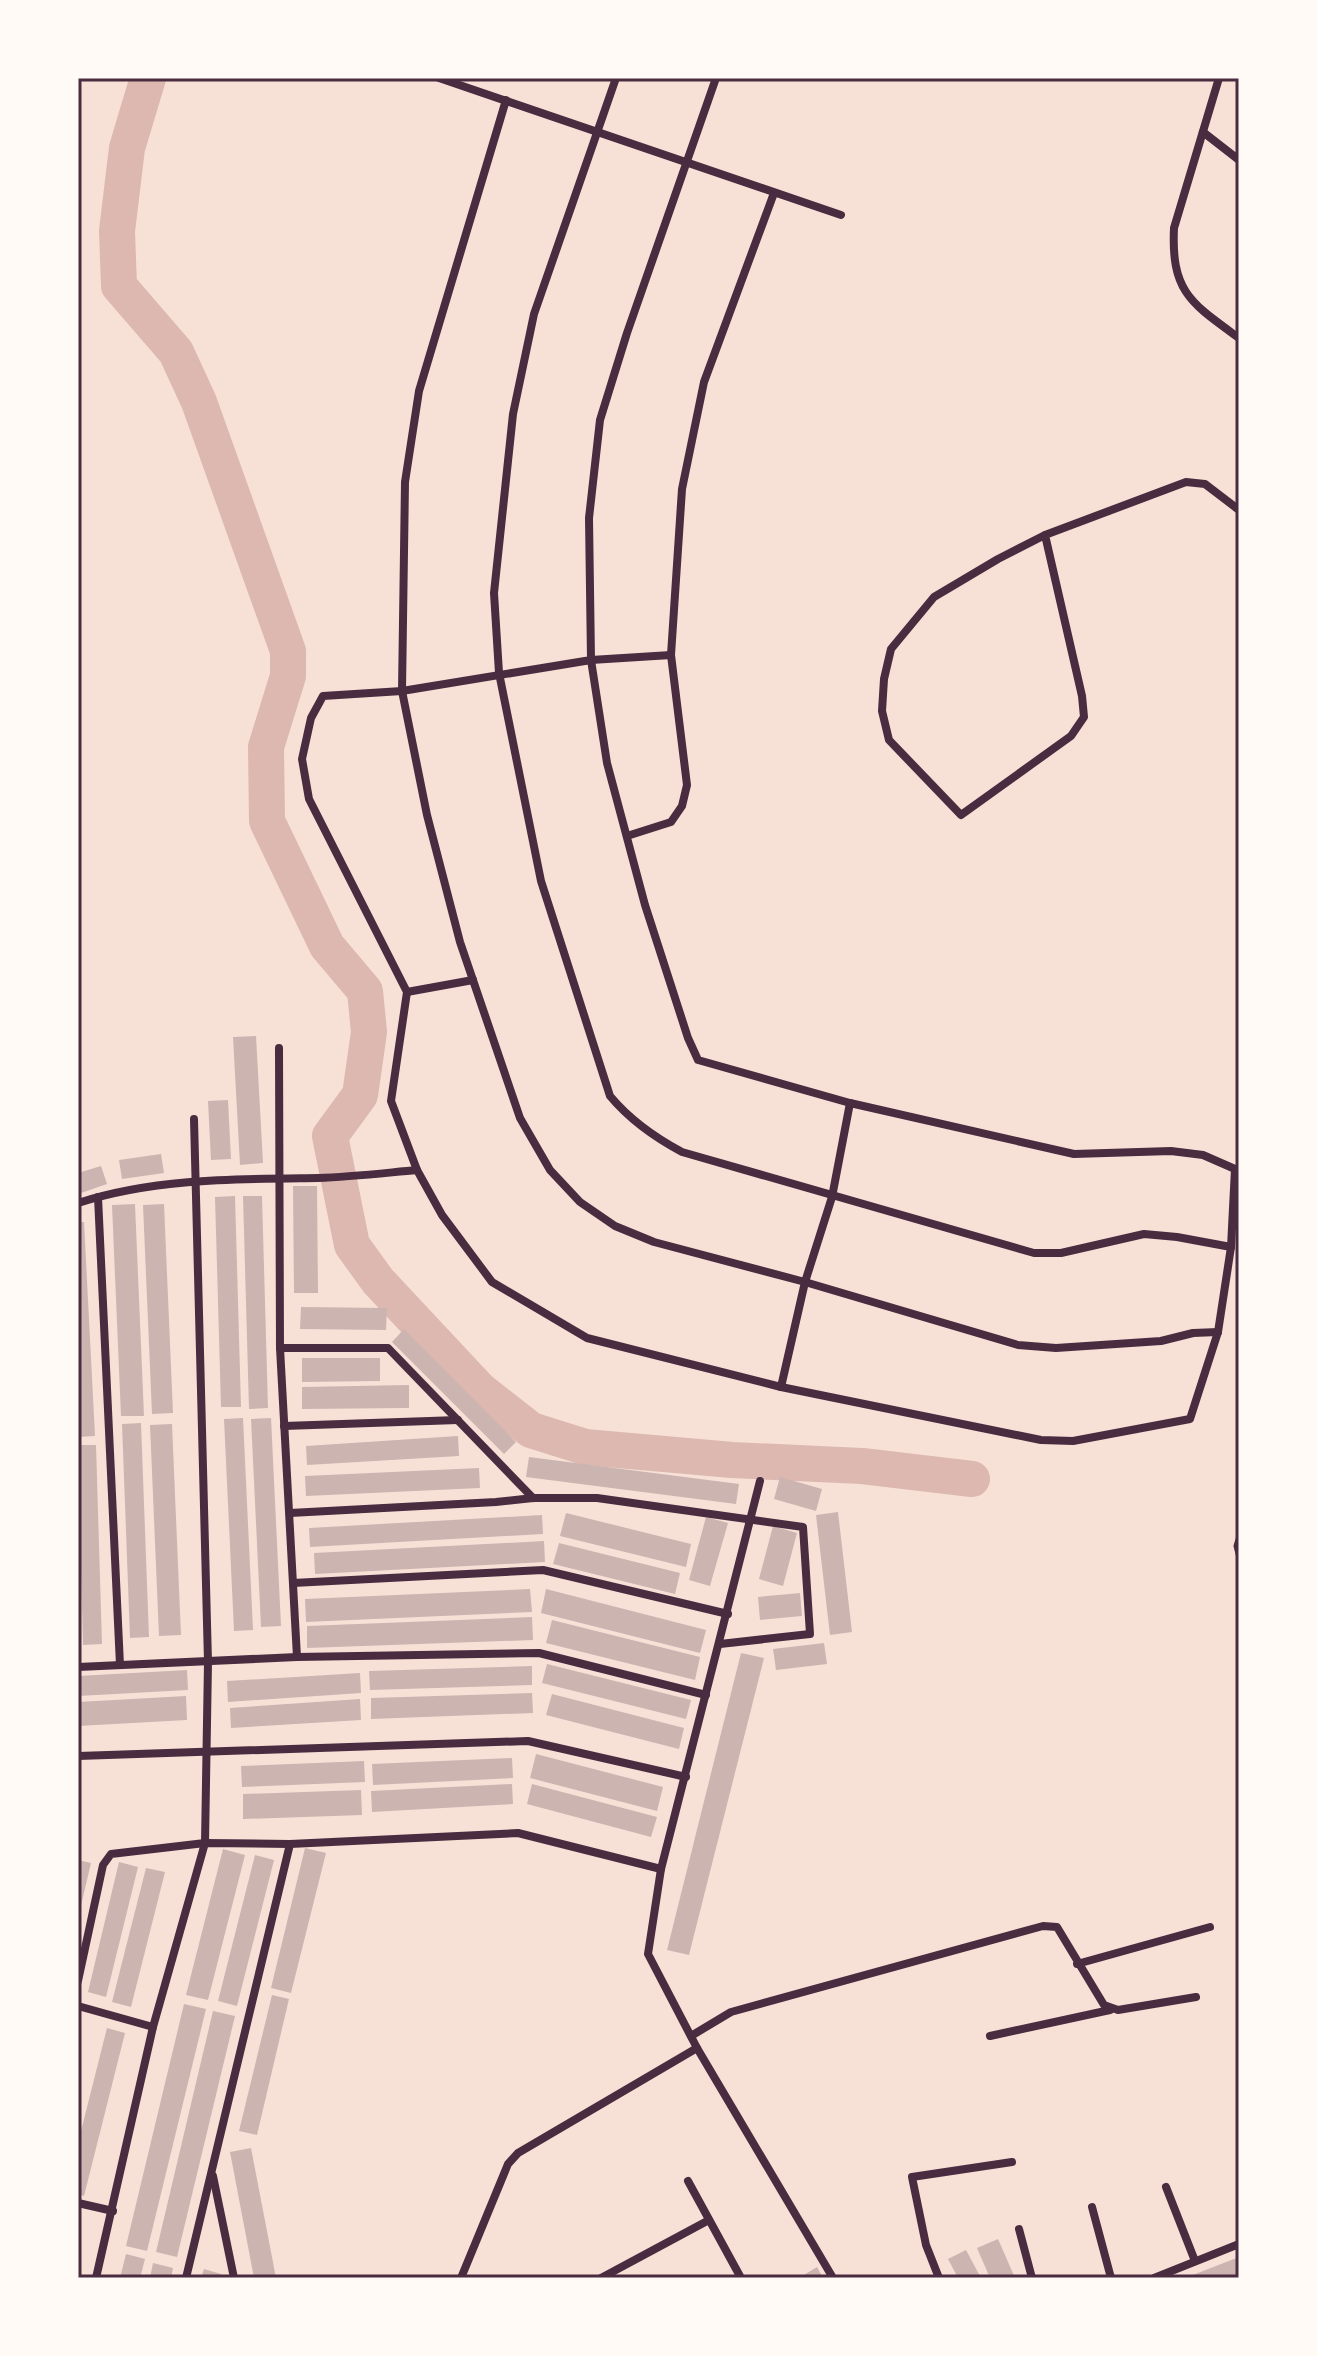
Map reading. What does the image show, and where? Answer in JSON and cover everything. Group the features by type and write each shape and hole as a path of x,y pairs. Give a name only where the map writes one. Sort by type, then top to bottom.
{"street":[{"path":"439,78 841,215"},
{"path":"616,78 534,314 513,414 494,593 499,673 541,881 610,1096 624,1113 655,1138 682,1152 1034,1253 1061,1253 1144,1234 1231,1247"},
{"path":"671,655 591,660 402,691 323,696 311,718 302,759 309,799 407,992 391,1101 417,1170 442,1215 492,1282 587,1338 781,1387 1041,1440 1073,1441 1190,1419 1218,1332 1231,1247 1235,1169 1203,1155 1171,1151 1074,1154 850,1103 698,1060 688,1038 645,905 607,763 591,660 589,518 600,420 716,78"},
{"path":"1219,78 1174,228 1176,275 1197,307 1239,338"},
{"path":"506,100 419,391 405,482 402,691 427,815 473,980 520,1118 550,1170 580,1202 615,1226 654,1242 805,1282 1018,1345 1056,1348 1161,1341 1193,1333 1218,1332"},
{"path":"1203,132 1239,160"},
{"path":"627,836 671,822 682,806 685,795 687,785 671,655 682,489 701,395 774,193"},
{"path":"1045,535 1084,717 1071,736 961,815 889,740 882,711 884,679 891,649 934,597 1045,535 1186,482 1205,484 1239,510"},
{"path":"407,992 473,980"},
{"path":"279,1048 280,1348 297,1657"},
{"path":"781,1387 805,1282 832,1197 850,1103"},
{"path":"96,2278 153,2027 205,1843 208,1662 194,1119"},
{"path":"78,1203 117,1191 197,1182 320,1178 417,1170"},
{"path":"98,1197 120,1665"},
{"path":"280,1348 388,1348 533,1498"},
{"path":"284,1426 458,1420"},
{"path":"760,1481 661,1869 648,1954 697,2048 833,2278"},
{"path":"290,1513 533,1498 597,1498 803,1527 810,1634 720,1644"},
{"path":"293,1583 543,1570 728,1614"},
{"path":"78,1667 297,1657 539,1653 706,1695"},
{"path":"78,1756 528,1741 686,1777"},
{"path":"78,1981 103,1865 111,1854 205,1843 290,1844 518,1833 661,1869"},
{"path":"186,2278 290,1844"},
{"path":"691,2036 731,2012 1043,1926 1057,1927 1077,1964 1110,2010"},
{"path":"1077,1964 1210,1927"},
{"path":"990,2036 1110,2010 1196,1997"},
{"path":"78,2006 153,2027"},
{"path":"461,2278 508,2164 518,2153 697,2048"},
{"path":"939,2278 926,2245 912,2177 1012,2162"},
{"path":"212,2171 234,2278"},
{"path":"688,2181 741,2278"},
{"path":"1166,2187 1195,2261"},
{"path":"78,2203 113,2211"},
{"path":"1092,2207 1111,2278"},
{"path":"601,2278 709,2220"},
{"path":"1019,2229 1032,2278"},
{"path":"1154,2278 1239,2244"}],"lane":[{"path":"1239,1536 1236,1546 1239,1558"}],"building":[{"path":"256,1036 263,1163 240,1165 233,1037"},
{"path":"228,1100 231,1159 211,1160 208,1101"},
{"path":"161,1154 164,1173 122,1179 119,1160"},
{"path":"101,1166 107,1184 78,1194 78,1173"},
{"path":"293,1186 317,1186 318,1293 294,1293"},
{"path":"235,1196 241,1407 221,1407 215,1197"},
{"path":"243,1196 262,1196 268,1408 249,1409"},
{"path":"135,1204 144,1416 121,1416 112,1205"},
{"path":"164,1204 173,1413 152,1414 143,1205"},
{"path":"78,1222 84,1222 95,1436 78,1437"},
{"path":"301,1307 387,1308 386,1330 300,1329"},
{"path":"404,1329 516,1442 504,1454 392,1342"},
{"path":"302,1358 380,1358 380,1381 302,1382"},
{"path":"409,1385 409,1408 302,1409 302,1387"},
{"path":"243,1418 253,1630 234,1631 224,1419"},
{"path":"271,1418 281,1626 261,1627 251,1419"},
{"path":"141,1423 149,1637 130,1638 122,1424"},
{"path":"172,1424 181,1635 159,1636 150,1425"},
{"path":"458,1436 459,1456 307,1465 306,1446"},
{"path":"78,1445 96,1445 102,1644 83,1645"},
{"path":"529,1457 739,1484 736,1504 526,1477"},
{"path":"479,1468 480,1488 306,1496 305,1476"},
{"path":"780,1477 822,1489 816,1511 774,1499"},
{"path":"838,1512 852,1632 830,1635 816,1515"},
{"path":"566,1513 691,1544 686,1567 560,1536"},
{"path":"542,1515 543,1534 310,1547 309,1528"},
{"path":"706,1517 728,1523 710,1586 689,1580"},
{"path":"773,1526 797,1533 783,1586 759,1579"},
{"path":"544,1541 545,1562 315,1574 314,1553"},
{"path":"559,1543 680,1573 675,1594 553,1564"},
{"path":"530,1589 532,1612 306,1622 305,1599"},
{"path":"546,1589 706,1630 700,1653 541,1613"},
{"path":"800,1593 802,1616 760,1620 758,1597"},
{"path":"532,1617 533,1640 307,1648 307,1626"},
{"path":"552,1620 700,1657 695,1680 546,1643"},
{"path":"824,1643 827,1664 776,1670 773,1649"},
{"path":"741,1653 764,1658 689,1955 667,1950"},
{"path":"547,1664 691,1700 686,1719 542,1683"},
{"path":"532,1666 532,1685 370,1690 369,1671"},
{"path":"187,1670 188,1690 78,1696 78,1676"},
{"path":"360,1673 361,1693 228,1702 227,1681"},
{"path":"532,1693 533,1713 371,1719 371,1698"},
{"path":"552,1694 684,1728 679,1749 546,1715"},
{"path":"186,1696 187,1720 78,1726 78,1702"},
{"path":"360,1699 361,1720 231,1728 230,1708"},
{"path":"536,1754 663,1787 657,1811 530,1778"},
{"path":"512,1758 513,1778 373,1785 372,1764"},
{"path":"364,1761 365,1782 242,1787 241,1766"},
{"path":"512,1784 513,1804 372,1812 371,1791"},
{"path":"532,1784 657,1817 651,1837 527,1804"},
{"path":"361,1790 362,1815 243,1819 243,1794"},
{"path":"305,1848 326,1853 291,1993 271,1988"},
{"path":"223,1849 245,1855 208,2000 186,1995"},
{"path":"255,1855 274,1860 237,2006 218,2001"},
{"path":"78,1860 91,1863 79,1914 78,1914"},
{"path":"119,1862 138,1867 106,1997 88,1992"},
{"path":"146,1868 165,1872 131,2007 112,2002"},
{"path":"272,1995 289,1999 257,2135 239,2131"},
{"path":"184,2004 206,2009 147,2251 126,2246"},
{"path":"213,2011 235,2016 177,2257 156,2252"},
{"path":"107,2028 125,2033 84,2196 78,2194 78,2143"},
{"path":"251,2148 276,2278 254,2278 230,2152"},
{"path":"998,2239 1015,2278 990,2278 977,2248"},
{"path":"966,2250 981,2278 958,2278 948,2259"},
{"path":"126,2254 145,2259 140,2278 120,2278"},
{"path":"1239,2257 1239,2278 1185,2278"},
{"path":"153,2263 173,2268 171,2278 150,2278"},
{"path":"817,2267 823,2278 799,2278"},
{"path":"204,2269 221,2274 220,2278 201,2278"}],"waterway":[{"path":"148,78 127,148 117,231 119,286 176,352 199,402 288,651 288,676 266,747 267,821 327,946 365,991 369,1032 360,1095 330,1136 352,1245 378,1281 480,1390 531,1430 585,1447 732,1460 862,1466 972,1479"}]}
